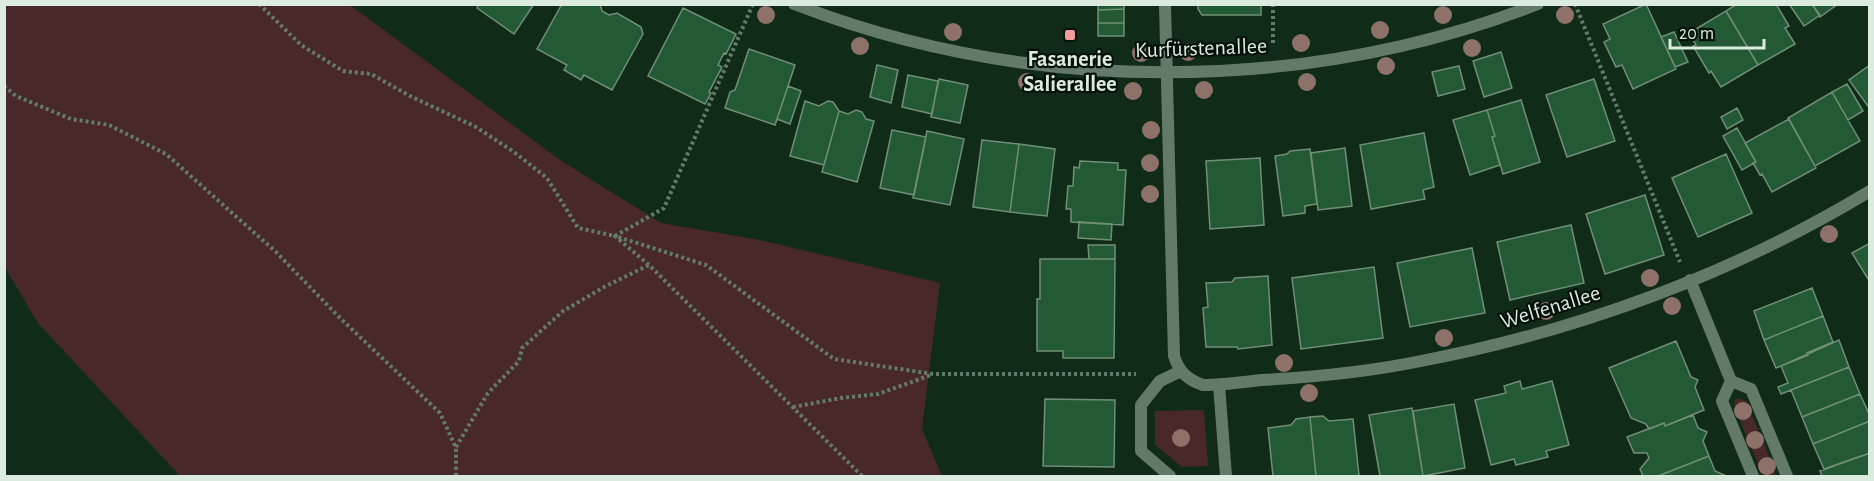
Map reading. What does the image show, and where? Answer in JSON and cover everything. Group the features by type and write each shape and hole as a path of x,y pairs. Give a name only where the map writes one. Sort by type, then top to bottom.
{"street":[{"name":"Kurfürstenallee","path":"794,4 862,28 967,53 1085,69 1168,72 1245,70 1346,57 1404,45 1476,25 1538,4"},
{"path":"1165,4 1173,348 1177,373 1160,381 1141,405 1141,451 1170,477"},
{"name":"Welfenallee","path":"1177,373 1203,385 1219,385 1375,369 1470,351 1564,325 1627,304 1730,264 1803,230 1869,191"},
{"path":"1690,280 1731,381 1751,389 1787,477"},
{"path":"1731,381 1722,401 1753,477"},
{"path":"1219,385 1226,477"}],"path":[{"path":"259,4 302,45 343,71 371,74 410,96 476,127 514,152 548,178 578,228 615,236 706,265 834,359 933,374 1177,373"},
{"path":"615,236 664,208 753,4"},
{"path":"1273,4 1274,66"},
{"path":"1575,4 1690,280"},
{"path":"4,86 16,96 71,119 109,125 166,154 276,252 340,318 440,413 456,448 456,477"},
{"path":"615,236 649,265 862,477"},
{"path":"456,448 488,393 519,361 522,348 563,311 649,265"},
{"path":"792,407 878,394 933,374"}],"shaded area":[{"path":"5,4 350,5 563,162 661,223 760,240 940,283 922,429 942,476 180,476 37,322 5,267"},
{"path":"1739,398 1746,401 1775,470 1775,476 1763,476 1734,406 1735,400"},
{"path":"1204,410 1208,466 1182,467 1155,445 1155,411"}],"building":[{"path":"479,4 534,4 514,34 477,8"},
{"path":"562,4 600,4 602,11 609,15 617,13 641,27 643,34 612,90 584,75 581,80 564,70 567,65 537,49"},
{"path":"1098,4 1124,4 1124,9 1098,10"},
{"path":"1198,4 1261,4 1261,15 1202,15"},
{"path":"1646,4 1676,69 1633,89 1622,65 1616,67 1604,42 1610,39 1603,24"},
{"path":"1737,4 1776,4 1789,26 1785,28 1795,44 1758,65 1726,11"},
{"path":"1789,4 1812,4 1820,15 1804,26"},
{"path":"1812,4 1838,4 1820,17"},
{"path":"683,8 736,34 718,65 722,67 705,104 648,76"},
{"path":"1124,9 1124,23 1098,23 1098,10"},
{"path":"1726,11 1758,65 1721,87 1711,71 1709,73 1693,46 1696,45 1689,33"},
{"path":"1098,23 1124,23 1124,36 1098,36"},
{"path":"1674,32 1688,62 1675,67 1661,37"},
{"path":"749,49 795,65 775,125 725,108 730,92 735,90"},
{"path":"1501,52 1512,88 1484,97 1473,61"},
{"path":"877,65 898,70 891,103 870,97"},
{"path":"1870,65 1870,109 1849,80"},
{"path":"1459,66 1465,89 1438,96 1432,72"},
{"path":"908,75 938,81 932,114 902,107"},
{"path":"939,79 968,85 960,123 931,117"},
{"path":"1594,79 1615,141 1567,157 1546,95"},
{"path":"1847,84 1863,111 1848,120 1832,92"},
{"path":"788,86 801,91 790,124 777,119"},
{"path":"1832,92 1860,141 1815,166 1788,118"},
{"path":"1521,100 1540,162 1503,174 1487,110"},
{"path":"805,101 819,106 828,101 833,102 839,111 824,165 790,156"},
{"path":"1737,108 1743,120 1727,129 1721,117"},
{"path":"856,110 862,112 866,119 874,121 857,182 822,172 839,111 848,114"},
{"path":"1487,110 1495,136 1492,137 1500,165 1470,175 1453,120"},
{"path":"1789,119 1816,168 1772,192 1753,163 1756,162 1745,143"},
{"path":"1737,128 1756,162 1742,170 1723,136"},
{"path":"892,130 926,137 914,195 880,188"},
{"path":"927,131 964,139 950,205 913,198"},
{"path":"1424,133 1434,187 1423,190 1425,199 1371,209 1360,145"},
{"path":"982,140 1019,144 1010,212 973,207"},
{"path":"1019,144 1055,149 1047,216 1010,212"},
{"path":"1345,148 1352,206 1318,210 1311,153"},
{"path":"1310,149 1317,204 1305,206 1305,213 1283,216 1275,156 1287,154 1290,151"},
{"path":"1726,154 1752,213 1698,237 1672,178"},
{"path":"1260,158 1264,225 1210,229 1206,161"},
{"path":"1080,161 1118,163 1118,170 1126,170 1123,225 1071,222 1071,209 1066,209 1068,186 1073,186 1074,167 1079,168"},
{"path":"1645,195 1664,255 1605,274 1586,214"},
{"path":"1079,222 1112,224 1111,240 1078,238"},
{"path":"1571,225 1584,283 1510,300 1497,242"},
{"path":"1870,243 1870,282 1852,253"},
{"path":"1088,245 1115,245 1115,259 1089,259"},
{"path":"1472,248 1485,313 1410,327 1397,263"},
{"path":"1040,259 1115,259 1114,358 1063,358 1063,351 1037,351"},
{"path":"1374,267 1383,338 1301,349 1292,278"},
{"path":"1268,276 1272,345 1238,349 1237,347 1206,347 1203,308 1208,307 1206,283 1232,282 1235,278"},
{"path":"1812,288 1823,316 1764,340 1754,311"},
{"path":"1823,316 1833,342 1776,368 1764,340"},
{"path":"1839,340 1849,367 1781,394 1778,387 1788,383 1781,366"},
{"path":"1676,341 1691,377 1698,380 1695,387 1704,410 1665,426 1664,423 1649,429 1646,424 1631,418 1609,368"},
{"path":"1849,367 1860,394 1802,417 1791,390"},
{"path":"1520,381 1522,389 1552,381 1569,445 1546,451 1548,457 1516,465 1514,459 1491,465 1475,400 1506,393 1504,386"},
{"path":"1860,394 1870,421 1813,444 1802,417"},
{"path":"1045,399 1115,400 1114,467 1043,466"},
{"path":"1454,404 1465,468 1423,476 1413,411"},
{"path":"1412,408 1423,476 1380,476 1369,415"},
{"path":"1693,415 1698,428 1707,432 1703,441 1709,456 1658,476 1643,476 1640,469 1649,458 1647,453 1634,453 1627,437"},
{"path":"1323,416 1329,421 1353,419 1359,476 1316,476 1310,417"},
{"path":"1310,417 1316,476 1273,476 1268,428 1291,425 1296,419"},
{"path":"1870,421 1870,453 1824,469 1813,444"},
{"path":"1870,453 1870,476 1822,476 1820,471"},
{"path":"1709,456 1715,471 1723,476 1658,476"}],"place":[{"name":"Fasanerie Salierallee","path":"1070,35"}]}
